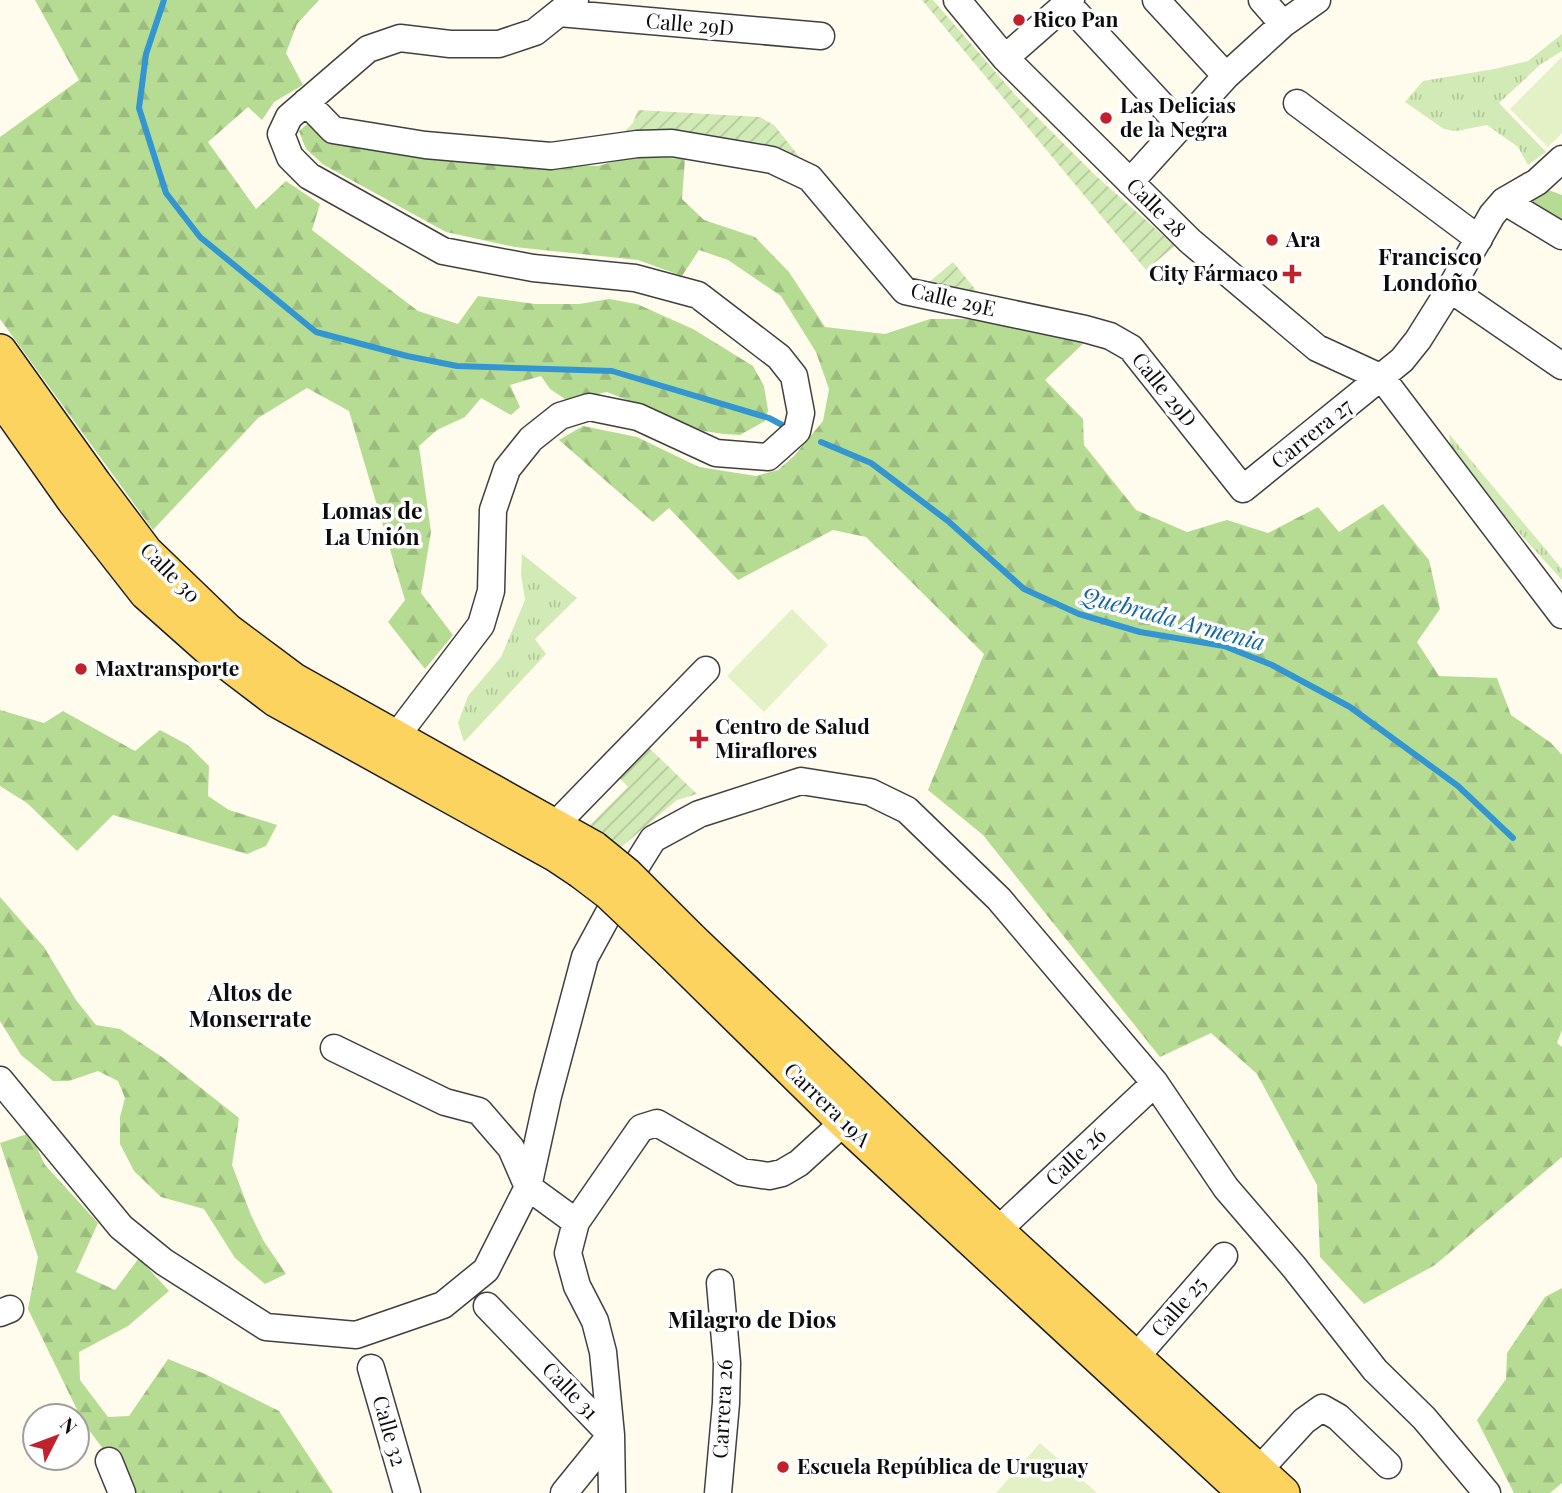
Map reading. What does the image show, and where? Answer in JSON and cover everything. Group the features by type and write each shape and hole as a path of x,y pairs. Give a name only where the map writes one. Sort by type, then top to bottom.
{"main road":[{"name":"Calle 30","path":"0,351 95,484 156,562 227,630 387,748"},
{"name":"Calle 30","path":"0,396 74,501 146,593 209,649 276,700 387,748"},
{"name":"Carrera 19A","path":"387,748 555,825 587,860 609,893 681,945 998,1231 1135,1359 1252,1482"},
{"name":"Carrera 19A","path":"387,748 556,855 587,860"},
{"name":"Carrera 19A","path":"681,945 844,1122 1252,1482 1283,1493"}],"street":[{"name":"Calle 28","path":"957,0 1005,58 1203,254 1317,348 1382,378 1562,615"},
{"path":"1156,0 1226,76"},
{"path":"1262,0 1283,24"},
{"path":"1130,182 1226,76 1283,24 1318,0"},
{"path":"1005,58 1067,1 1182,127"},
{"path":"387,748 481,625 491,591 493,510 507,469 531,439 561,416 589,407 638,417 716,453 768,457 797,431 802,413 794,376 779,357 698,295 635,278 533,268 443,251 309,176 290,157 281,134 289,117 368,49 400,38 450,44 499,44 535,32 567,7"},
{"name":"Calle 29D","path":"567,7 821,36"},
{"name":"Calle 29E","path":"306,102 333,130 412,143 551,156 636,144 672,143 772,160 810,178 905,291 1062,325"},
{"path":"1297,103 1479,239"},
{"path":"1562,159 1537,182 1504,201 1562,236"},
{"name":"Carrera 27","path":"1243,489 1402,360 1418,340 1492,215 1504,201"},
{"path":"1450,289 1562,366"},
{"name":"Calle 29D","path":"1062,325 1110,336 1131,348 1243,489"},
{"path":"555,825 706,670"},
{"path":"0,1080 121,1227 164,1262 266,1327 356,1335 443,1305 486,1270 527,1187 585,957 653,839 699,814 801,781 870,792 908,810 999,900 1155,1083 1226,1188 1294,1267 1375,1370 1424,1418 1487,1493"},
{"path":"334,1048 445,1102 479,1111 511,1147 527,1187 576,1222"},
{"name":"Calle 26","path":"998,1231 1155,1083"},
{"path":"564,1493 611,1435 603,1352 595,1321 577,1286 568,1253 576,1222 640,1128 657,1123 742,1172 769,1176 782,1173 799,1163 844,1122"},
{"name":"Calle 25","path":"1135,1359 1224,1256"},
{"name":"Carrera 26","path":"719,1493 727,1363 720,1283"},
{"name":"Calle 31","path":"487,1306 611,1435 612,1493"},
{"name":"Calle 32","path":"371,1368 407,1493"},
{"path":"1252,1482 1304,1421 1322,1408 1338,1417 1388,1465"},
{"path":"1424,1418 1465,1493"},
{"path":"109,1461 122,1493"}],"green space":[{"path":"35,0 319,0 297,24 286,53 303,85 274,102 262,120 248,107 208,142 256,209 286,181 320,204 312,230 418,311 458,324 478,296 535,304 579,304 609,299 637,304 693,329 753,366 764,386 768,410 765,421 740,435 704,431 607,392 568,401 550,389 541,376 510,385 520,407 511,415 481,398 465,417 437,430 419,446 431,532 421,593 453,635 425,669 388,622 405,600 349,411 307,388 258,418 153,530 0,319 0,137 79,80"},
{"path":"922,0 933,0 1018,98 1095,175 1175,246 1146,270"},
{"path":"1562,34 1562,51 1541,64 1499,103 1546,152 1528,165 1518,147 1487,125 1456,131 1444,129 1405,102 1423,81 1528,61"},
{"path":"1562,57 1562,133 1548,147 1510,109"},
{"path":"638,110 760,117 774,125 806,165 610,147 633,123"},
{"path":"311,121 328,141 361,149 540,164 598,166 633,156 685,159 682,199 704,220 755,237 789,272 825,327 885,334 930,319 996,319 1087,340 1045,380 1083,419 1084,445 1136,510 1187,532 1227,520 1268,533 1318,507 1339,532 1383,504 1429,560 1440,609 1417,642 1439,676 1497,678 1511,715 1551,743 1562,755 1562,1030 1557,1043 1562,1047 1562,1157 1435,1265 1364,1304 1320,1257 1317,1185 1257,1074 1211,1033 1160,1057 983,835 928,790 984,654 866,537 833,530 738,580 669,508 653,522 559,440 583,426 637,437 699,467 756,476 778,470 794,456 823,421 829,389 816,352 781,296 728,260 699,250 682,276 638,260 515,247 446,232 324,165 306,149 299,131"},
{"path":"1546,189 1562,195 1562,226 1524,200"},
{"path":"953,262 988,305 922,288"},
{"path":"1449,434 1562,569 1562,580 1512,525 1450,444"},
{"path":"522,554 577,598 535,639 546,654 464,742 458,723 468,696 501,657 525,600 521,574"},
{"path":"792,609 828,645 764,712 727,676"},
{"path":"0,710 44,723 63,711 135,751 160,730 188,745 209,766 208,796 229,810 277,825 266,846 247,854 113,815 77,851 27,803 0,786"},
{"path":"644,743 697,794 677,800 621,847 590,825 628,787 616,774"},
{"path":"0,897 44,947 76,1000 96,1025 120,1029 162,1057 239,1118 232,1165 263,1240 286,1274 265,1284 235,1258 204,1209 161,1197 134,1171 120,1144 120,1117 125,1098 118,1081 98,1071 69,1081 53,1081 21,1055 0,1021"},
{"path":"30,1133 45,1165 98,1223 76,1272 115,1290 139,1258 169,1291 128,1326 79,1352 80,1380 108,1417 129,1416 168,1359 205,1374 279,1411 333,1493 136,1493 91,1433 91,1402 73,1402 28,1309 38,1257 0,1143"},
{"path":"1562,1288 1562,1483 1550,1493 1514,1493 1477,1420 1506,1379 1507,1353 1545,1297"},
{"path":"1040,1443 1097,1493 996,1493"}],"waterway":[{"name":"Quebrada Armenia","path":"164,0 146,54 139,108 166,193 200,237 316,332 457,366 612,371 769,418 788,428"},
{"name":"Quebrada Armenia","path":"821,442 871,463 948,521 1024,589 1079,614 1140,632 1224,646 1272,665 1350,707 1458,786 1513,838"}],"place":[{"name":"Rico Pan","path":"1019,20"},
{"name":"Las Delicias de la Negra","path":"1106,118"},
{"name":"Ara","path":"1272,240"},
{"name":"City Fármaco","path":"1292,274"},
{"name":"Maxtransporte","path":"81,669"},
{"name":"Centro de Salud Miraflores","path":"699,739"},
{"name":"Escuela República de Uruguay","path":"783,1467"}],"district":[{"name":"Francisco Londoño","path":"1430,270"},
{"name":"Lomas de La Unión","path":"372,524"},
{"name":"Altos de Monserrate","path":"250,1006"},
{"name":"Milagro de Dios","path":"752,1320"}]}
